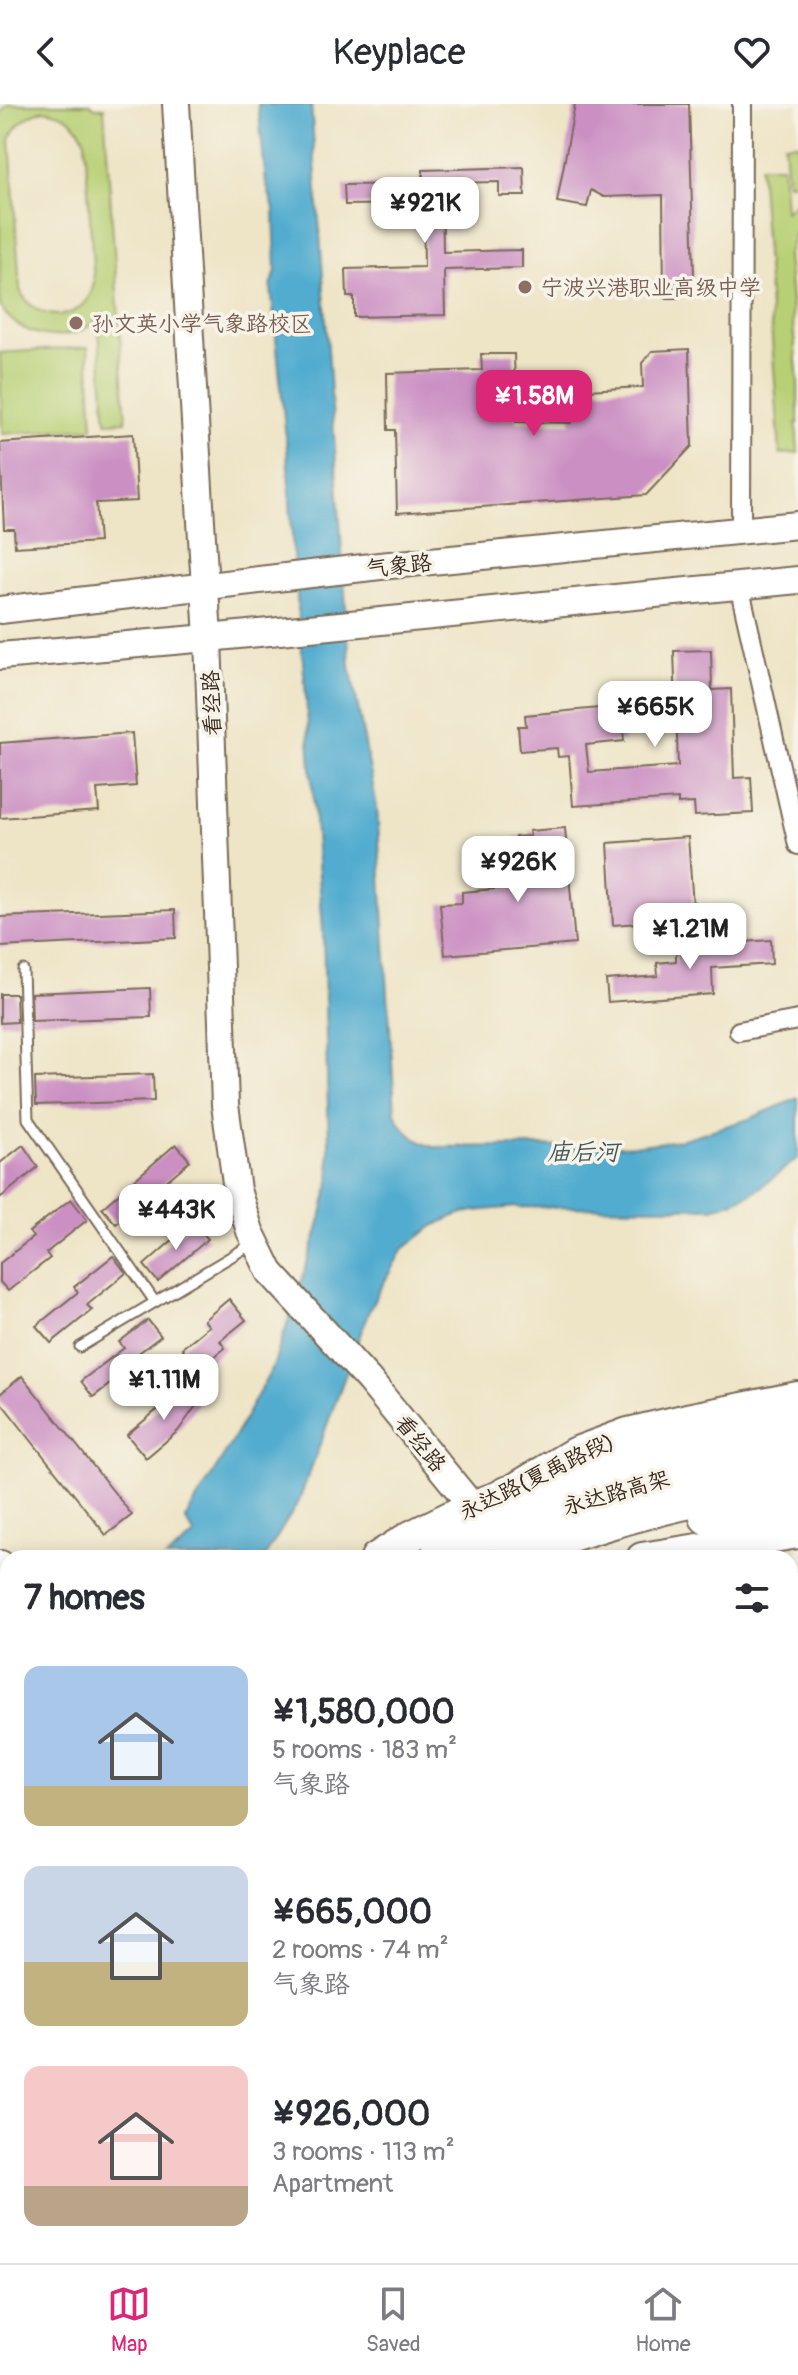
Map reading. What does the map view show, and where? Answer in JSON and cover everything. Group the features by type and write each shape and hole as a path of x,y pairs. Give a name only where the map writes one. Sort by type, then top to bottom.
{"highway":[{"path":"506,1494 643,1454 798,1426"},
{"name":"永达路高架","path":"446,1550 504,1526 624,1487 720,1464 798,1452"},
{"name":"永达路高架","path":"530,1550 591,1527 670,1506 798,1479"},
{"path":"591,1527 731,1516 798,1504"}],"main road":[{"name":"永达路(夏禹路段)","path":"389,1550 472,1506 506,1494 574,1453 628,1433 701,1415 798,1397"},
{"path":"692,1550 798,1533"}],"street":[{"name":"看经路","path":"176,104 206,586 225,1105 237,1190 255,1242 270,1272 369,1380 472,1506"},
{"path":"741,531 742,104"},
{"name":"气象路","path":"0,610 380,566 798,525"},
{"path":"0,656 798,580"},
{"path":"739,585 798,844"},
{"path":"739,1031 798,1020"}],"lane":[{"path":"23,970 28,1119 155,1302"},
{"path":"80,1347 255,1242"}],"green space":[{"path":"8,104 90,104 95,108 104,108 126,421 106,422 98,319 73,333 46,335 20,326 0,306 0,114","holes":["44,110 74,123 85,141 94,282 90,296 82,306 61,315 37,310 20,290 10,139 15,128 28,117"]},
{"path":"798,143 798,182 787,183 784,144"},
{"path":"760,166 782,166 785,211 798,200 798,229 787,256 798,384 798,453 780,454"},
{"path":"88,347 93,428 2,434 0,353"}],"water":[{"name":"庙后河","path":"258,104 311,104 350,666 377,807 395,1112 401,1124 421,1142 433,1147 641,1145 680,1140 749,1119 798,1098 798,1158 748,1195 712,1208 517,1207 474,1211 433,1226 402,1250 370,1308 299,1501 269,1550 176,1550 195,1535 185,1519 273,1367 318,1230 330,1181 323,931 287,449 271,287 276,270 274,209 266,183"}],"building":[{"path":"575,104 689,104 694,276 679,298 664,298 663,195 604,197 591,190 587,207 557,202"},
{"path":"524,167 525,196 499,196 499,182 442,183 443,252 522,250 522,268 444,270 445,315 354,317 354,297 347,297 346,269 424,267 423,204 345,205 344,185 423,184 423,170"},
{"path":"689,349 692,446 646,495 397,513 395,430 388,430 387,373 482,370 481,354 514,354 516,422 571,423 571,407 586,390 643,387 642,363 652,351"},
{"path":"133,434 137,501 96,503 99,542 15,547 14,529 4,529 0,443"},
{"path":"711,650 712,690 731,689 734,778 751,777 753,813 695,816 694,803 678,804 678,799 573,806 569,756 558,757 557,748 520,751 518,726 526,726 525,715 610,707 611,716 622,715 624,741 586,745 589,772 678,766 674,651"},
{"path":"132,733 136,786 97,789 99,811 0,818 0,743"},
{"path":"565,828 575,944 445,955 440,904 462,903 462,892 519,887 515,837 530,836 529,831"},
{"path":"688,837 694,919 613,925 608,843"},
{"path":"175,910 176,938 0,947 0,917"},
{"path":"771,940 772,964 712,968 713,994 608,1002 606,980 658,976 657,963 676,961 676,951 687,950 686,946"},
{"path":"150,988 151,1017 32,1021 31,993"},
{"path":"0,994 16,994 17,1022 0,1023"},
{"path":"153,1074 154,1101 36,1105 35,1078"},
{"path":"176,1144 190,1161 116,1224 102,1208"},
{"path":"23,1145 38,1167 0,1198 0,1163"},
{"path":"71,1199 87,1220 46,1253 50,1258 8,1291 0,1282 0,1263 33,1237 29,1232"},
{"path":"193,1222 208,1239 158,1282 144,1265"},
{"path":"113,1256 126,1273 87,1305 92,1310 51,1343 36,1326 78,1292 74,1287"},
{"path":"229,1299 246,1320 220,1341 225,1348 199,1369 182,1348 209,1326 204,1320"},
{"path":"148,1320 161,1336 136,1355 140,1361 93,1397 81,1381 124,1348 119,1342"},
{"path":"22,1376 132,1515 106,1535 0,1401 0,1394"},
{"path":"188,1384 200,1400 178,1431 146,1458 127,1435"}],"place":[{"name":"宁波兴港职业高级中学","path":"525,287"},
{"name":"孙文英小学气象路校区","path":"76,323"}]}
